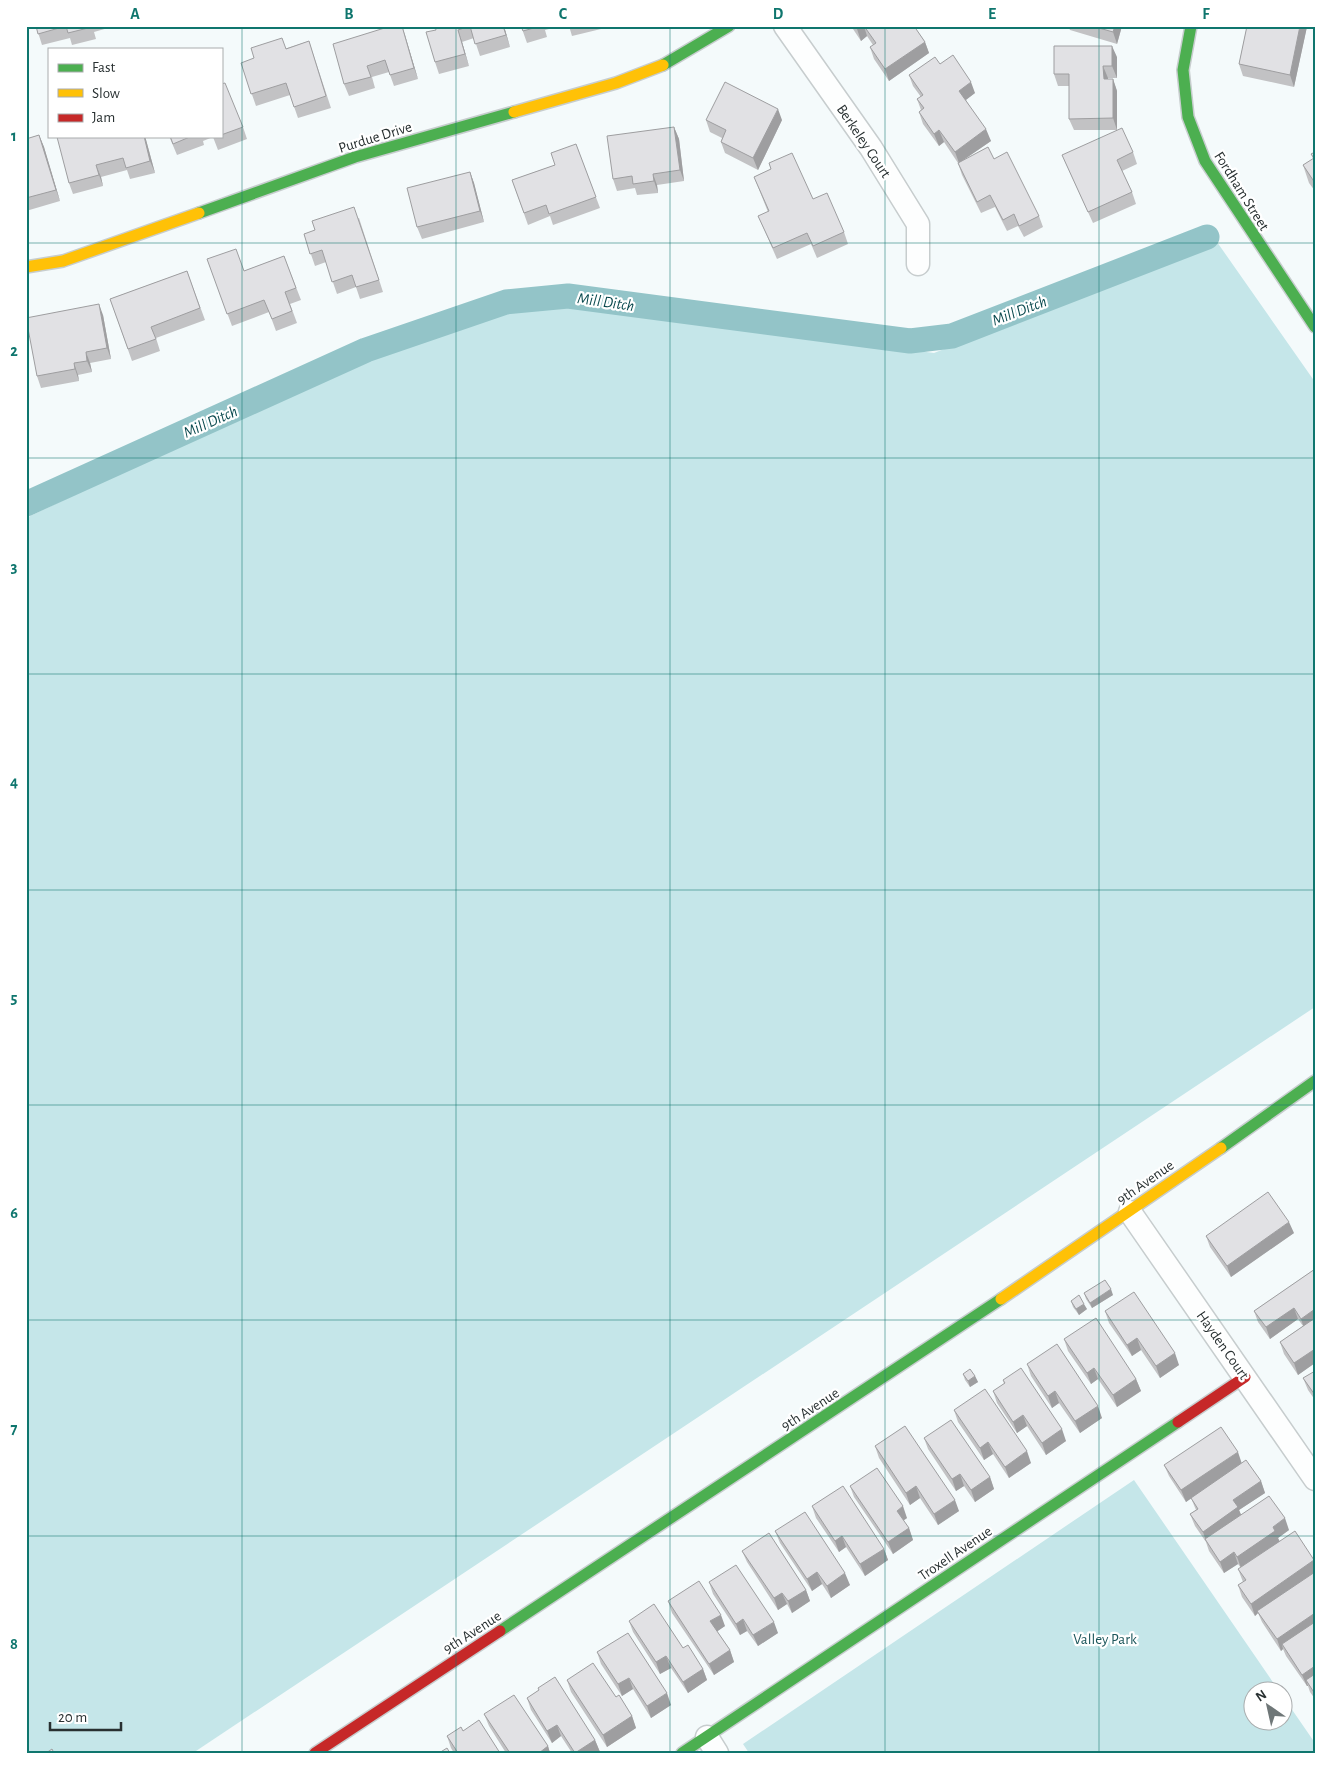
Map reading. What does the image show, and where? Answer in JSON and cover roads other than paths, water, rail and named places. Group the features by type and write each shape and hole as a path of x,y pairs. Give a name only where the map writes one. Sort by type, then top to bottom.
{"street":[{"name":"Purdue Drive","path":"26,267 63,261 355,157 616,83 668,63 729,26"},
{"name":"Berkeley Court","path":"785,26 871,148 918,224 918,264"},
{"name":"Fordham Street","path":"1191,26 1183,70 1188,118 1204,162 1315,327"},
{"name":"9th Avenue","path":"316,1753 854,1398 1130,1212 1315,1081"},
{"name":"Hayden Court","path":"1130,1212 1315,1479"},
{"name":"Troxell Avenue","path":"682,1753 712,1745 1245,1377"}],"waterway":[{"name":"Mill Ditch","path":"26,504 366,350 506,302 568,296 910,341 952,336 1207,237"}],"park label":[{"name":"Valley Park","path":"1105,1639"}]}
